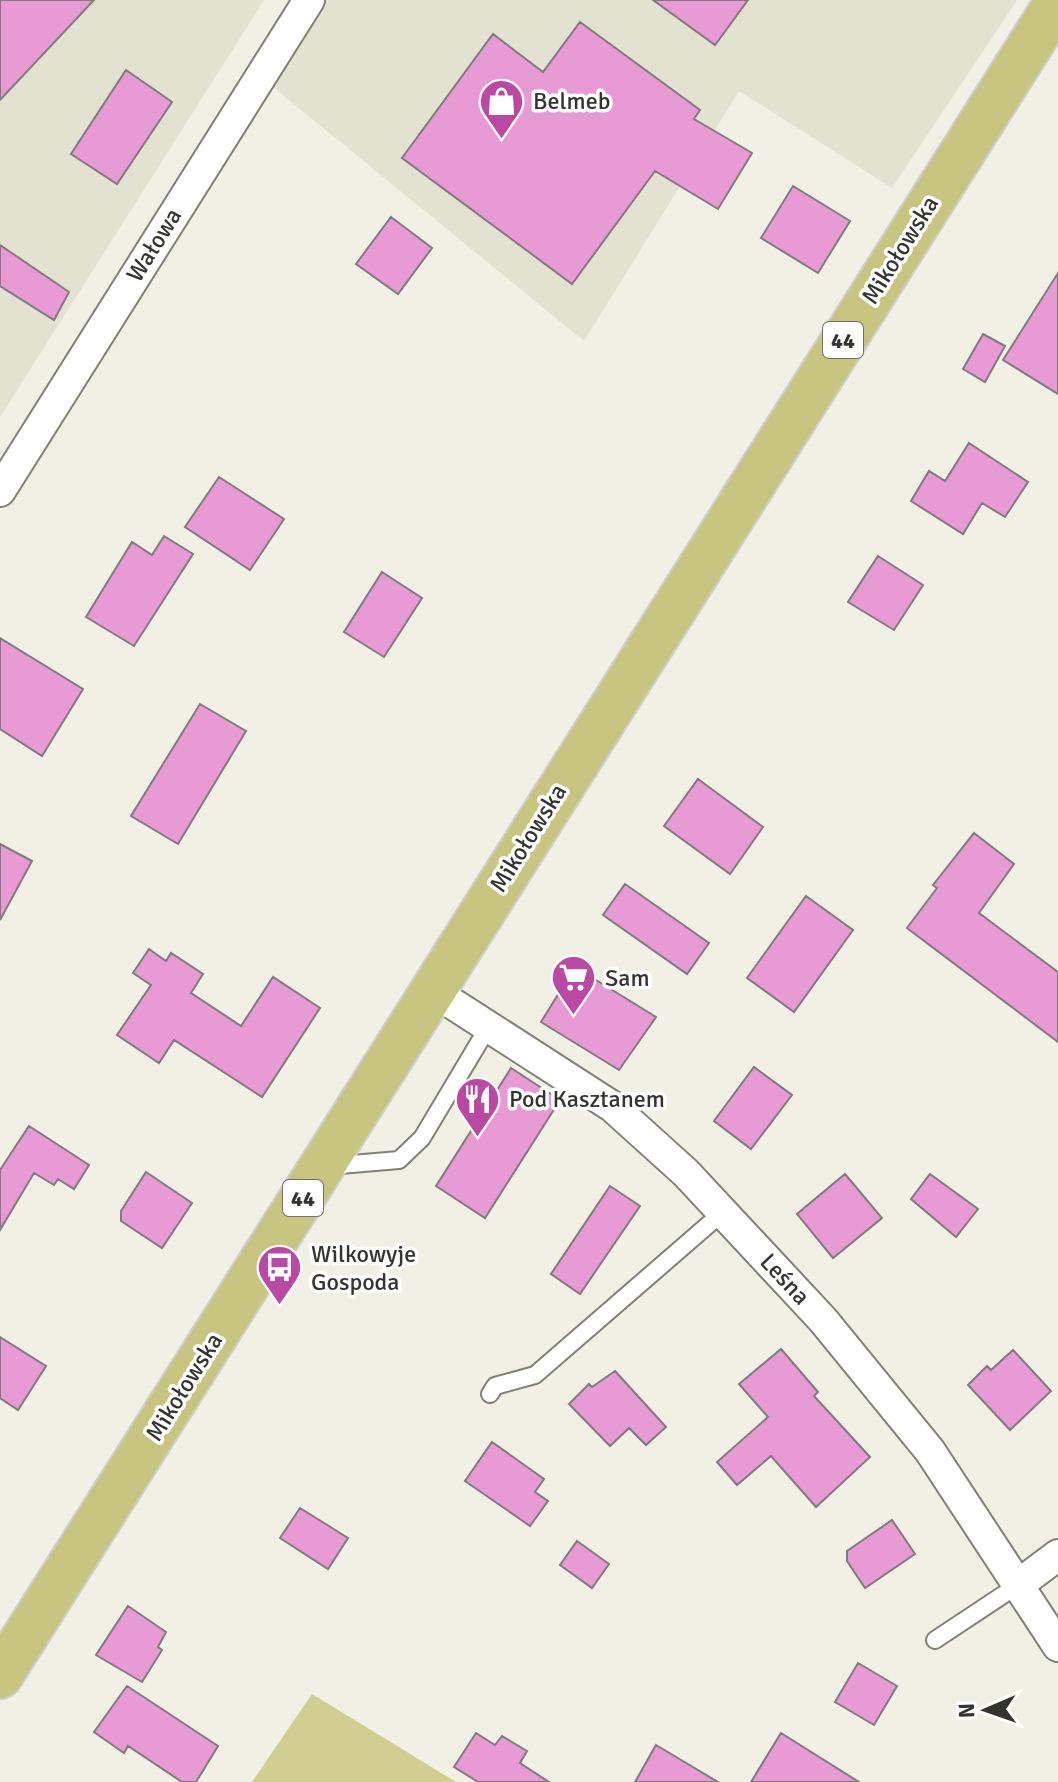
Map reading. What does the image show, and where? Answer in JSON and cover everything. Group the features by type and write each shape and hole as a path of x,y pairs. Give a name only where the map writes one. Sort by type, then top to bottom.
{"main road":[{"name":"Mikołowska","path":"0,1676 1058,1"}],"street":[{"name":"Wałowa","path":"0,491 309,0"},
{"name":"Leśna","path":"433,991 487,1029 613,1107 723,1212 823,1320 930,1451 1058,1646"},
{"path":"1018,1585 1058,1555"}],"lane":[{"path":"323,1167 399,1160 422,1138 487,1029"},
{"path":"490,1394 495,1386 535,1375 723,1212"},
{"path":"935,1640 1018,1585"}],"shaded area":[{"path":"0,0 264,0 0,417"},
{"path":"327,0 1017,0 892,188 739,91 584,341 273,87"},
{"path":"312,1694 456,1782 252,1782"}],"building":[{"path":"0,0 94,0 0,100"},
{"path":"653,0 748,0 715,45"},
{"path":"580,22 700,110 694,119 752,153 718,209 655,171 572,284 402,158 493,34 543,72"},
{"path":"126,70 172,102 117,184 71,154"},
{"path":"793,186 850,221 818,273 761,238"},
{"path":"391,217 432,248 398,294 356,264"},
{"path":"0,245 69,292 54,320 0,286"},
{"path":"1058,273 1058,394 1003,360"},
{"path":"983,334 1005,346 985,382 963,369"},
{"path":"969,443 1028,482 1005,517 982,503 963,534 911,501 929,471 945,481"},
{"path":"219,477 284,519 250,570 185,527"},
{"path":"164,536 193,554 134,646 86,617 132,542 152,555"},
{"path":"878,556 923,585 894,630 848,602"},
{"path":"382,572 422,598 384,657 344,632"},
{"path":"0,638 83,689 42,756 0,729"},
{"path":"200,704 246,731 178,844 131,816"},
{"path":"698,779 763,827 730,874 664,826"},
{"path":"974,833 1014,864 979,913 1058,972 1058,1042 907,928 937,888 933,885"},
{"path":"0,844 32,861 0,920"},
{"path":"625,884 709,943 687,974 603,915"},
{"path":"806,896 853,930 794,1012 747,978"},
{"path":"149,949 166,961 171,953 203,974 191,993 241,1026 273,977 320,1008 262,1097 174,1040 159,1063 117,1035 151,985 133,973"},
{"path":"575,967 656,1017 619,1070 541,1022"},
{"path":"754,1067 792,1095 751,1149 714,1121"},
{"path":"511,1068 560,1100 485,1218 436,1186"},
{"path":"29,1126 89,1165 74,1189 58,1179 54,1185 34,1173 0,1230 0,1170"},
{"path":"146,1172 192,1203 162,1248 121,1221 121,1211"},
{"path":"845,1174 882,1218 833,1258 797,1214"},
{"path":"930,1174 978,1209 956,1237 911,1199"},
{"path":"610,1186 640,1206 580,1294 551,1274"},
{"path":"0,1337 46,1366 18,1410 0,1398"},
{"path":"781,1349 818,1392 814,1396 870,1457 816,1507 771,1456 737,1485 717,1462 768,1417 739,1384"},
{"path":"1013,1350 1051,1391 1010,1430 968,1385 987,1366 991,1370"},
{"path":"615,1371 666,1427 646,1445 629,1428 610,1446 569,1404 589,1384 592,1387"},
{"path":"492,1442 544,1479 535,1492 548,1501 530,1526 465,1481"},
{"path":"300,1508 348,1538 328,1569 280,1538"},
{"path":"892,1520 915,1554 865,1588 847,1561 847,1551"},
{"path":"577,1541 609,1564 592,1588 560,1565"},
{"path":"128,1606 166,1632 158,1647 162,1650 142,1682 96,1655"},
{"path":"858,1663 897,1686 874,1725 835,1702"},
{"path":"127,1686 218,1746 196,1782 182,1782 128,1746 124,1753 94,1732"},
{"path":"476,1733 495,1745 502,1736 527,1751 520,1763 549,1782 478,1782 454,1767"},
{"path":"781,1733 859,1782 751,1782"},
{"path":"656,1745 718,1782 635,1782"}],"place":[{"name":"Belmeb","path":"502,140"},
{"name":"Sam","path":"574,1017"},
{"name":"Pod Kasztanem","path":"478,1138"},
{"name":"Wilkowyje Gospoda","path":"280,1307"}]}
